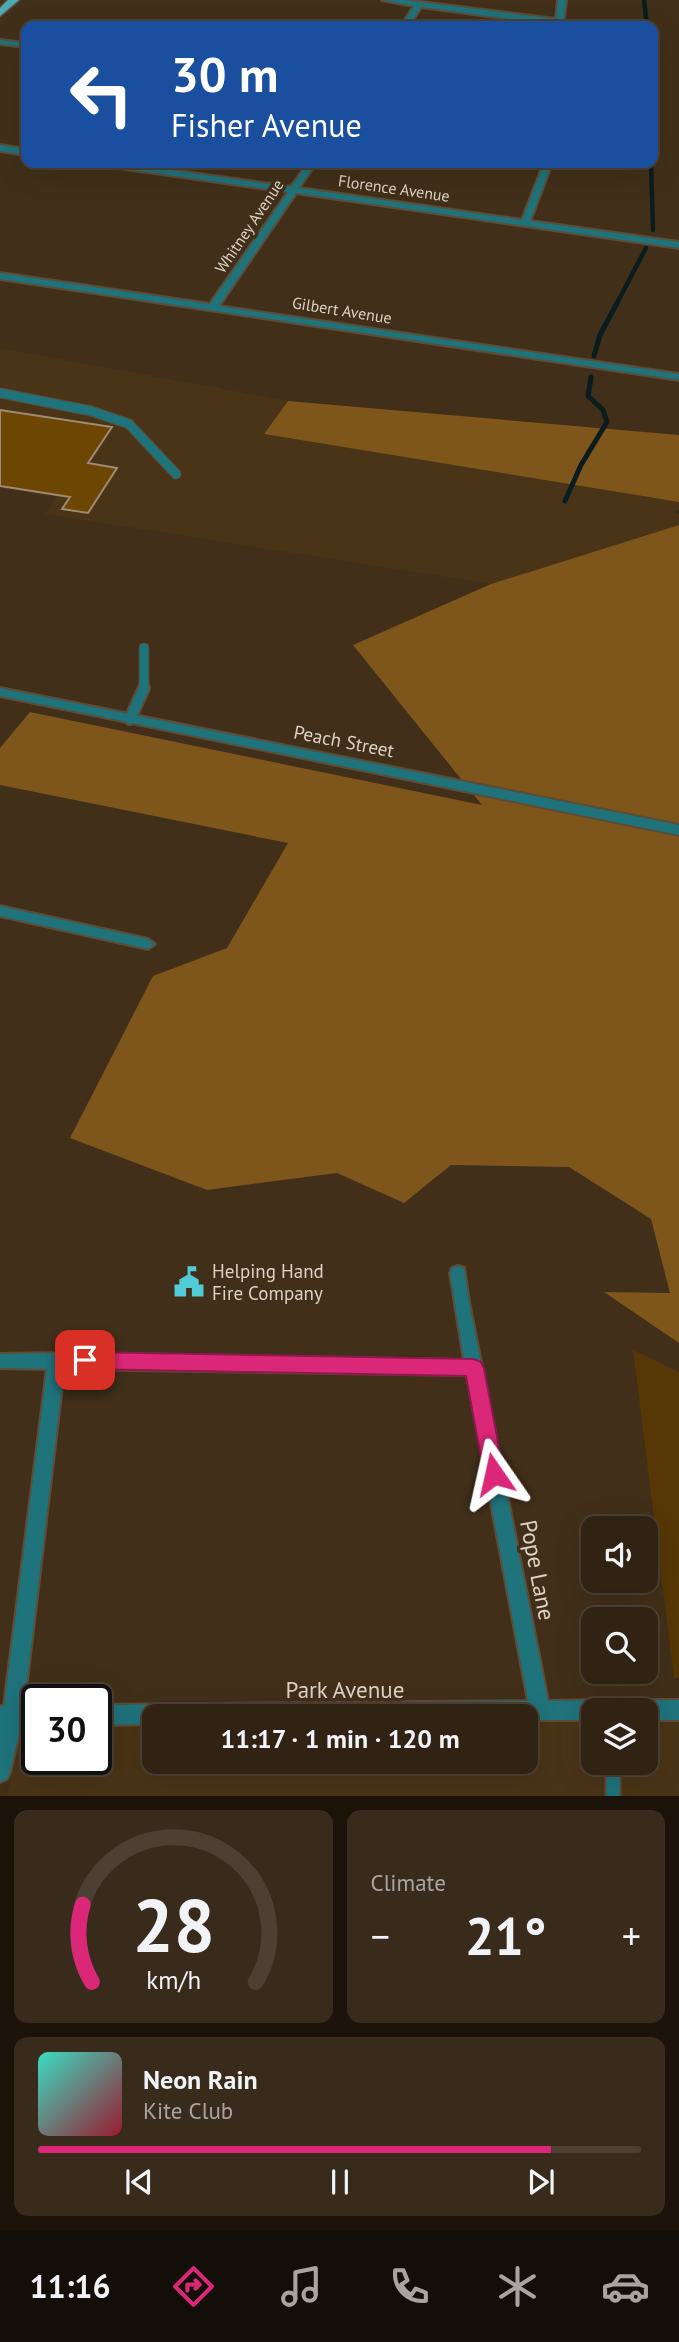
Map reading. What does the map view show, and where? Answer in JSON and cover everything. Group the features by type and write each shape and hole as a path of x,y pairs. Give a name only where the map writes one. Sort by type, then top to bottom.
{"main road":[{"path":"0,13 14,0"}],"street":[{"path":"386,0 538,21"},
{"path":"559,21 562,0"},
{"path":"408,21 419,4"},
{"path":"0,42 21,44"},
{"path":"0,148 21,151"},
{"name":"Florence Avenue","path":"141,168 679,245"},
{"name":"Whitney Avenue","path":"213,307 308,168"},
{"path":"525,223 546,168"},
{"name":"Gilbert Avenue","path":"0,276 679,377"},
{"name":"Peach Street","path":"0,692 679,830"},
{"path":"0,911 148,944"},
{"name":"Pope Lane","path":"458,1273 540,1712"},
{"path":"0,1772 57,1360"},
{"path":"0,1361 474,1368"},
{"name":"Park Avenue","path":"112,1715 581,1710"},
{"path":"658,1710 679,1710"}],"lane":[{"path":"0,393 91,411 129,424 176,474"},
{"path":"130,719 144,692 144,648"},
{"path":"613,1775 613,1796"}],"shaded area":[{"path":"0,348 288,401 265,434 679,502 679,510 674,512 679,514 679,525 491,584 45,514 57,497 0,488"},
{"path":"288,401 679,435 679,502 264,434"},
{"path":"679,525 679,1343 604,1292 670,1293 651,1219 569,1167 451,1165 404,1203 337,1173 207,1190 70,1138 153,976 227,948 288,843 0,785 0,748 30,712 482,805 353,645 491,584"},
{"path":"633,1350 679,1372 679,1678 674,1678 658,1550 658,1516 654,1516"},
{"path":"658,1700 679,1700 679,1796 7,1796 21,1723 21,1775 112,1775 112,1706 142,1706 142,1774 538,1774 538,1704 290,1704 581,1701 581,1775 658,1775"}],"building":[{"path":"0,410 112,427 88,463 117,468 88,513 62,509 70,497 0,486"}],"waterway":[{"path":"644,0 646,21"},
{"path":"651,168 653,230"},
{"path":"616,305 646,248"},
{"path":"594,356 600,335 617,303"},
{"path":"565,501 581,465 607,422 603,410 588,396 591,377"}],"place":[{"name":"Helping Hand Fire Company","path":"189,1282"}],"route":[{"path":"85,1360 474,1368 494,1474"}]}
